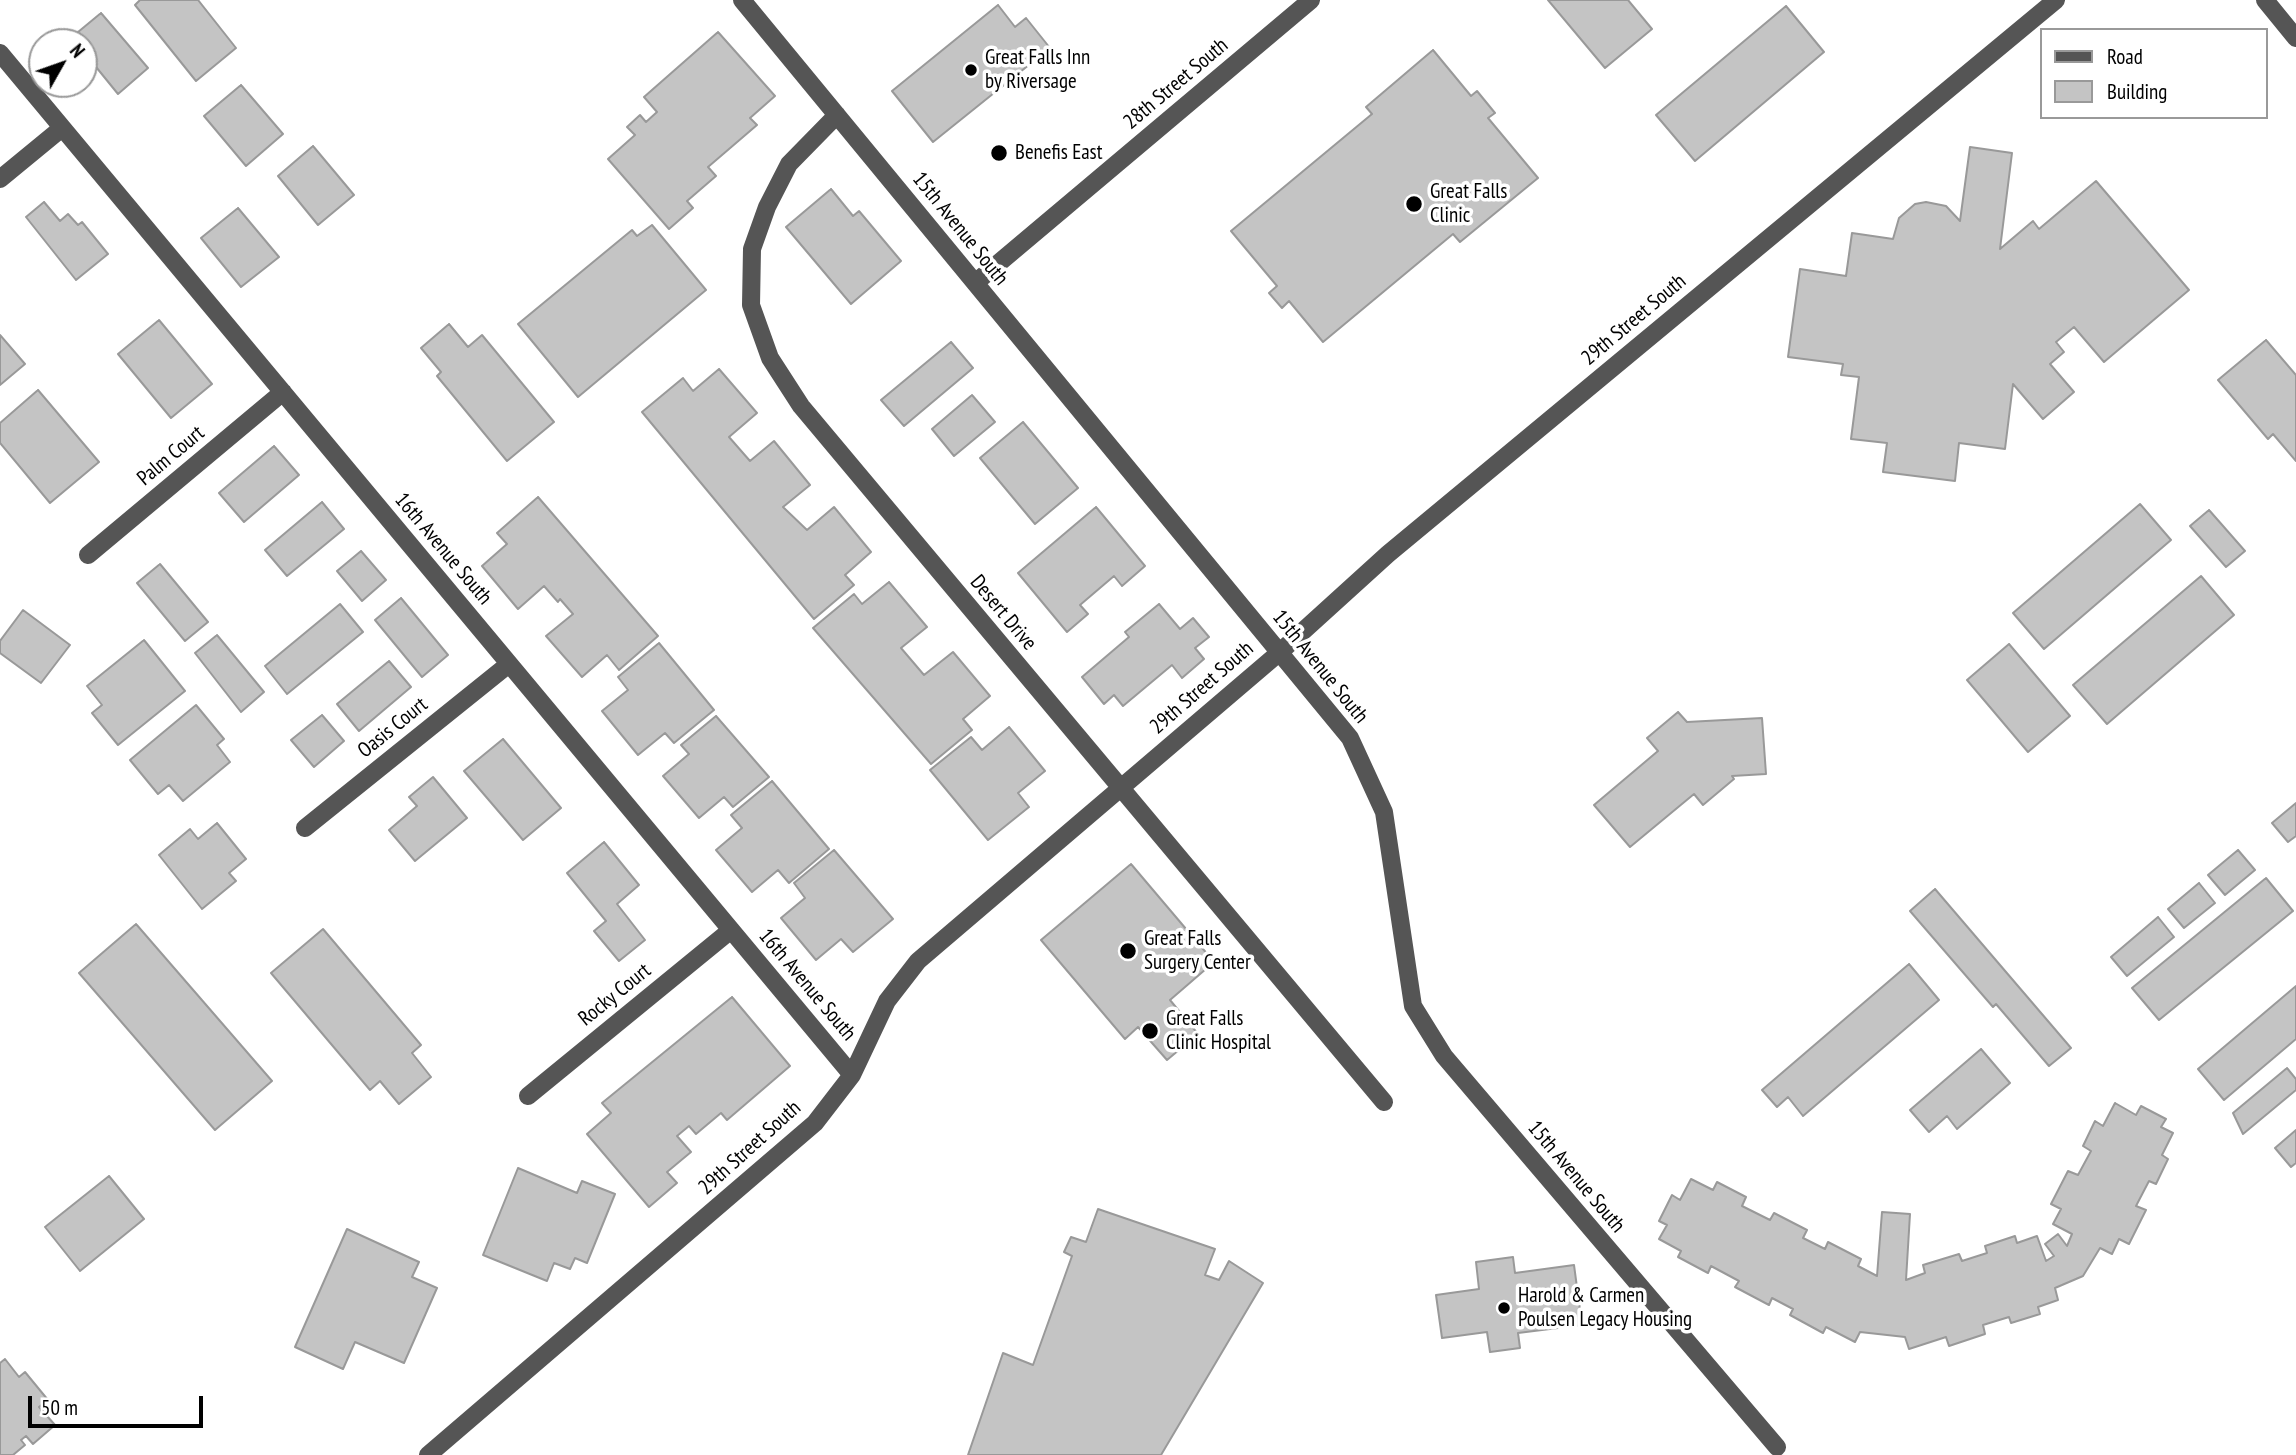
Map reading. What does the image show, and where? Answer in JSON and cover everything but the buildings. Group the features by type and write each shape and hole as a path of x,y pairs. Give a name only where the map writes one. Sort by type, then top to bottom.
{"street":[{"name":"15th Avenue South","path":"742,0 1350,738 1384,813 1413,1006 1425,1026 1444,1056 1502,1126 1777,1447"},
{"name":"28th Street South","path":"975,283 1311,0"},
{"name":"29th Street South","path":"428,1455 815,1123 852,1075 887,1002 918,961 1280,652 1388,554 2056,0"},
{"path":"2264,0 2296,37"},
{"name":"16th Avenue South","path":"0,53 852,1075"},
{"name":"Desert Drive","path":"837,116 789,164 767,207 752,249 751,304 770,358 801,406 1384,1102"},
{"path":"0,179 62,128"},
{"name":"Palm Court","path":"88,555 283,392"},
{"name":"Oasis Court","path":"305,828 509,664"},
{"name":"Rocky Court","path":"528,1096 731,930"}],"place":[{"name":"Great Falls Inn by Riversage","path":"971,70"},
{"name":"Benefis East","path":"999,153"},
{"name":"Great Falls Clinic","path":"1414,204"},
{"name":"Great Falls Surgery Center","path":"1128,951"},
{"name":"Great Falls Clinic Hospital","path":"1150,1031"},
{"name":"Harold & Carmen Poulsen Legacy Housing","path":"1504,1308"}]}
